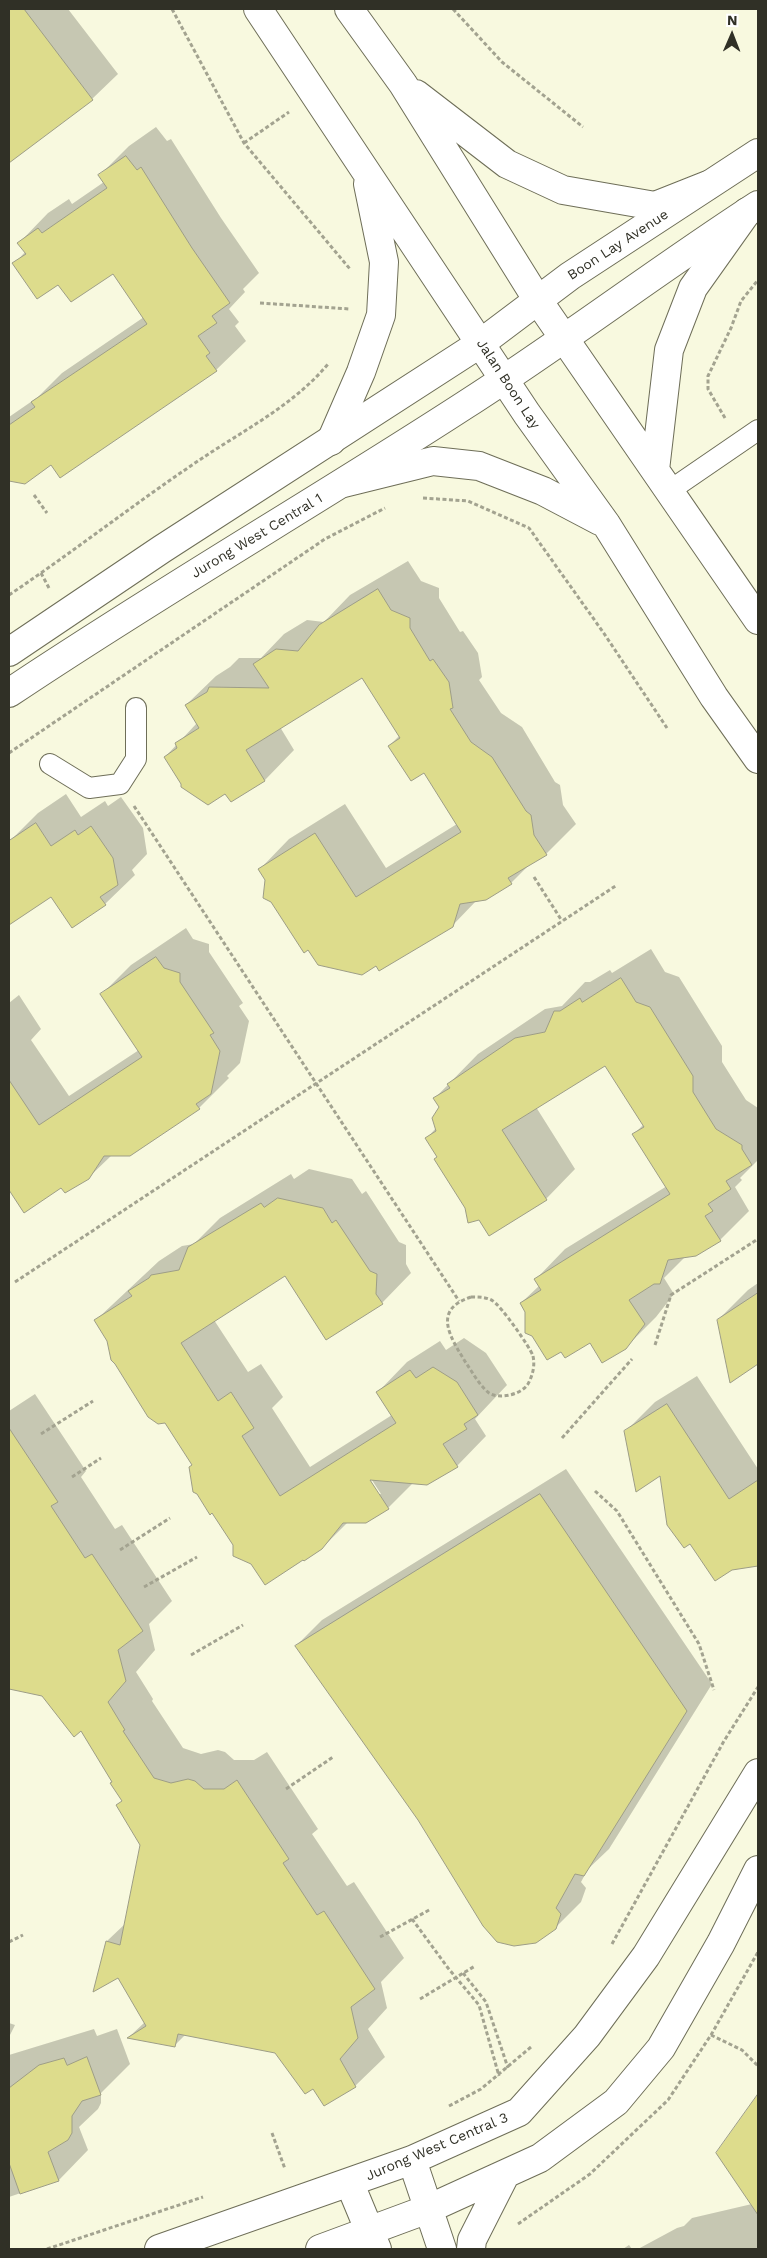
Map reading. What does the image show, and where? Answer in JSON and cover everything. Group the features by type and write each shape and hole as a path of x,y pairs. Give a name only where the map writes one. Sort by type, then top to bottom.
{"street":[{"name":"Jalan Boon Lay","path":"258,9 481,342 504,380 606,524 714,698 758,758"},
{"path":"349,9 403,84 537,299 756,613"},
{"path":"403,84 507,164 563,190 655,206 708,185"},
{"name":"Boon Lay Avenue","path":"481,342 537,299 758,153"},
{"path":"331,441 361,372 381,315 384,262 366,171"},
{"path":"504,380 753,208"},
{"path":"662,480 669,350 693,288 753,208"},
{"path":"9,652 162,549 481,342"},
{"name":"Jurong West Central 1","path":"9,693 104,629 344,483 504,380"},
{"path":"344,483 432,461 479,466 543,491 606,524"},
{"name":"Jurong West Central 3","path":"159,2249 350,2184 412,2160 518,2112 587,2036 646,1956 758,1773"},
{"path":"320,2249 374,2240 428,2209 540,2158 616,2102 661,2048 720,1943 758,1870"},
{"path":"412,2160 442,2249"},
{"path":"471,2249 472,2240 504,2175"},
{"path":"350,2184 374,2240"}],"lane":[{"path":"662,480 740,442 758,430"},
{"path":"50,764 89,788 120,784 136,759 136,708"}],"path":[{"path":"172,9 244,143 353,272"},
{"path":"453,9 502,62 583,127"},
{"path":"244,143 315,95"},
{"path":"740,442 708,389 708,376 731,328 741,300 758,280"},
{"path":"348,317 351,309 351,300"},
{"path":"260,303 351,309"},
{"path":"9,595 198,462 281,407 316,379 334,357"},
{"path":"34,495 47,513"},
{"path":"414,498 468,501 529,528 604,632 667,728"},
{"path":"9,753 325,539 390,505"},
{"path":"348,518 351,525"},
{"path":"120,784 459,1301"},
{"path":"534,877 562,921"},
{"path":"15,1282 617,885"},
{"path":"655,1345 671,1295 758,1238"},
{"path":"471,1297 482,1297 492,1300 501,1306 533,1355 534,1369 528,1385 518,1393 504,1396 491,1394 481,1385 449,1336 448,1317 452,1307 459,1301 471,1297"},
{"path":"562,1438 632,1359"},
{"path":"41,1434 93,1401"},
{"path":"72,1477 101,1458"},
{"path":"595,1491 617,1511 699,1644 714,1690"},
{"path":"120,1550 170,1518"},
{"path":"144,1587 197,1557"},
{"path":"191,1655 243,1626"},
{"path":"608,1950 714,1758 758,1688"},
{"path":"286,1788 333,1757"},
{"path":"380,1937 431,1909"},
{"path":"412,1919 479,2006 499,2076"},
{"path":"9,1942 23,1935"},
{"path":"420,1999 475,1966"},
{"path":"463,1973 486,2002 508,2068"},
{"path":"711,2035 742,2050 758,2066"},
{"path":"444,2109 481,2089 499,2076 537,2042"},
{"path":"272,2133 285,2169"},
{"path":"278,2172 294,2166"},
{"path":"47,2249 205,2196"}],"building":[{"path":"9,9 24,9 93,100 9,163"},
{"path":"126,156 137,170 141,167 192,248 230,303 212,316 217,323 198,336 210,353 206,356 217,371 60,478 51,465 25,484 9,481 9,425 35,407 31,402 147,324 113,274 71,302 58,285 37,299 12,263 26,254 17,243 38,228 42,233 107,188 98,175"},
{"path":"378,589 391,610 410,618 410,628 430,661 433,659 449,682 453,708 450,709 471,742 492,757 526,811 531,815 534,835 547,855 508,878 512,884 486,900 460,904 453,927 379,971 376,966 362,975 318,965 308,950 304,953 271,902 263,898 265,880 258,869 315,833 356,897 461,832 424,773 411,781 388,746 400,738 362,678 246,750 265,781 231,802 225,794 208,805 181,787 164,757 177,748 175,743 199,728 185,705 207,692 209,687 269,688 253,664 276,649 298,651 319,625"},
{"path":"36,823 51,846 75,830 78,835 91,826 113,858 118,885 100,897 106,905 72,928 51,897 9,925 9,841"},
{"path":"156,957 164,968 180,973 180,982 214,1033 210,1035 220,1051 211,1094 196,1104 200,1109 130,1156 104,1156 89,1179 65,1193 61,1188 24,1213 9,1190 9,1080 39,1125 142,1057 100,994"},
{"path":"621,978 636,1002 650,1007 693,1076 693,1092 716,1129 742,1145 742,1149 752,1165 726,1181 731,1189 708,1204 713,1211 705,1216 721,1241 696,1256 668,1260 660,1284 654,1284 629,1300 645,1324 626,1349 602,1363 590,1343 565,1358 561,1352 547,1360 532,1336 525,1333 525,1312 520,1303 541,1290 534,1279 670,1194 632,1134 644,1127 605,1066 502,1130 547,1200 489,1236 479,1220 468,1223 465,1208 434,1159 437,1157 425,1138 436,1131 432,1118 439,1107 433,1098 450,1088 447,1084 515,1038 545,1032 554,1011 560,1011 580,998 582,1002"},
{"path":"278,1198 323,1208 332,1223 336,1220 370,1271 377,1274 376,1294 383,1304 326,1340 285,1276 181,1343 218,1401 231,1392 254,1428 242,1436 280,1496 396,1423 376,1392 410,1370 416,1378 433,1367 457,1382 478,1415 464,1424 467,1429 443,1444 458,1467 427,1485 370,1480 389,1509 366,1523 343,1523 322,1549 265,1585 251,1564 233,1556 233,1545 212,1513 210,1515 197,1494 193,1492 189,1467 192,1465 165,1423 158,1424 148,1417 111,1360 107,1341 94,1320 132,1296 128,1291 151,1275 179,1270 188,1247 261,1203 264,1207"},
{"path":"758,1293 758,1364 730,1383 717,1320"},
{"path":"667,1404 729,1499 758,1480 758,1566 732,1570 715,1581 690,1544 684,1548 667,1525 660,1476 636,1492 624,1431"},
{"path":"9,1428 58,1502 51,1506 85,1558 92,1554 143,1631 118,1650 126,1681 108,1702 125,1730 123,1731 154,1778 171,1783 188,1779 195,1781 204,1789 224,1789 237,1780 289,1859 283,1863 317,1915 324,1911 375,1989 351,2007 358,2038 340,2059 356,2087 324,2106 313,2089 305,2094 275,2053 178,2034 175,2047 127,2038 146,2026 118,1978 93,1992 106,1941 120,1945 140,1845 116,1805 122,1801 81,1731 74,1737 42,1696 9,1689"},
{"path":"540,1494 687,1711 584,1876 575,1874 556,1908 561,1914 556,1929 536,1943 514,1946 497,1942 483,1926 418,1820 295,1646"},
{"path":"87,2057 101,2095 82,2101 72,2116 72,2133 68,2140 48,2152 59,2181 20,2194 9,2163 9,2088 39,2065 64,2058 67,2065"},
{"path":"758,2094 758,2215 716,2153"}]}
